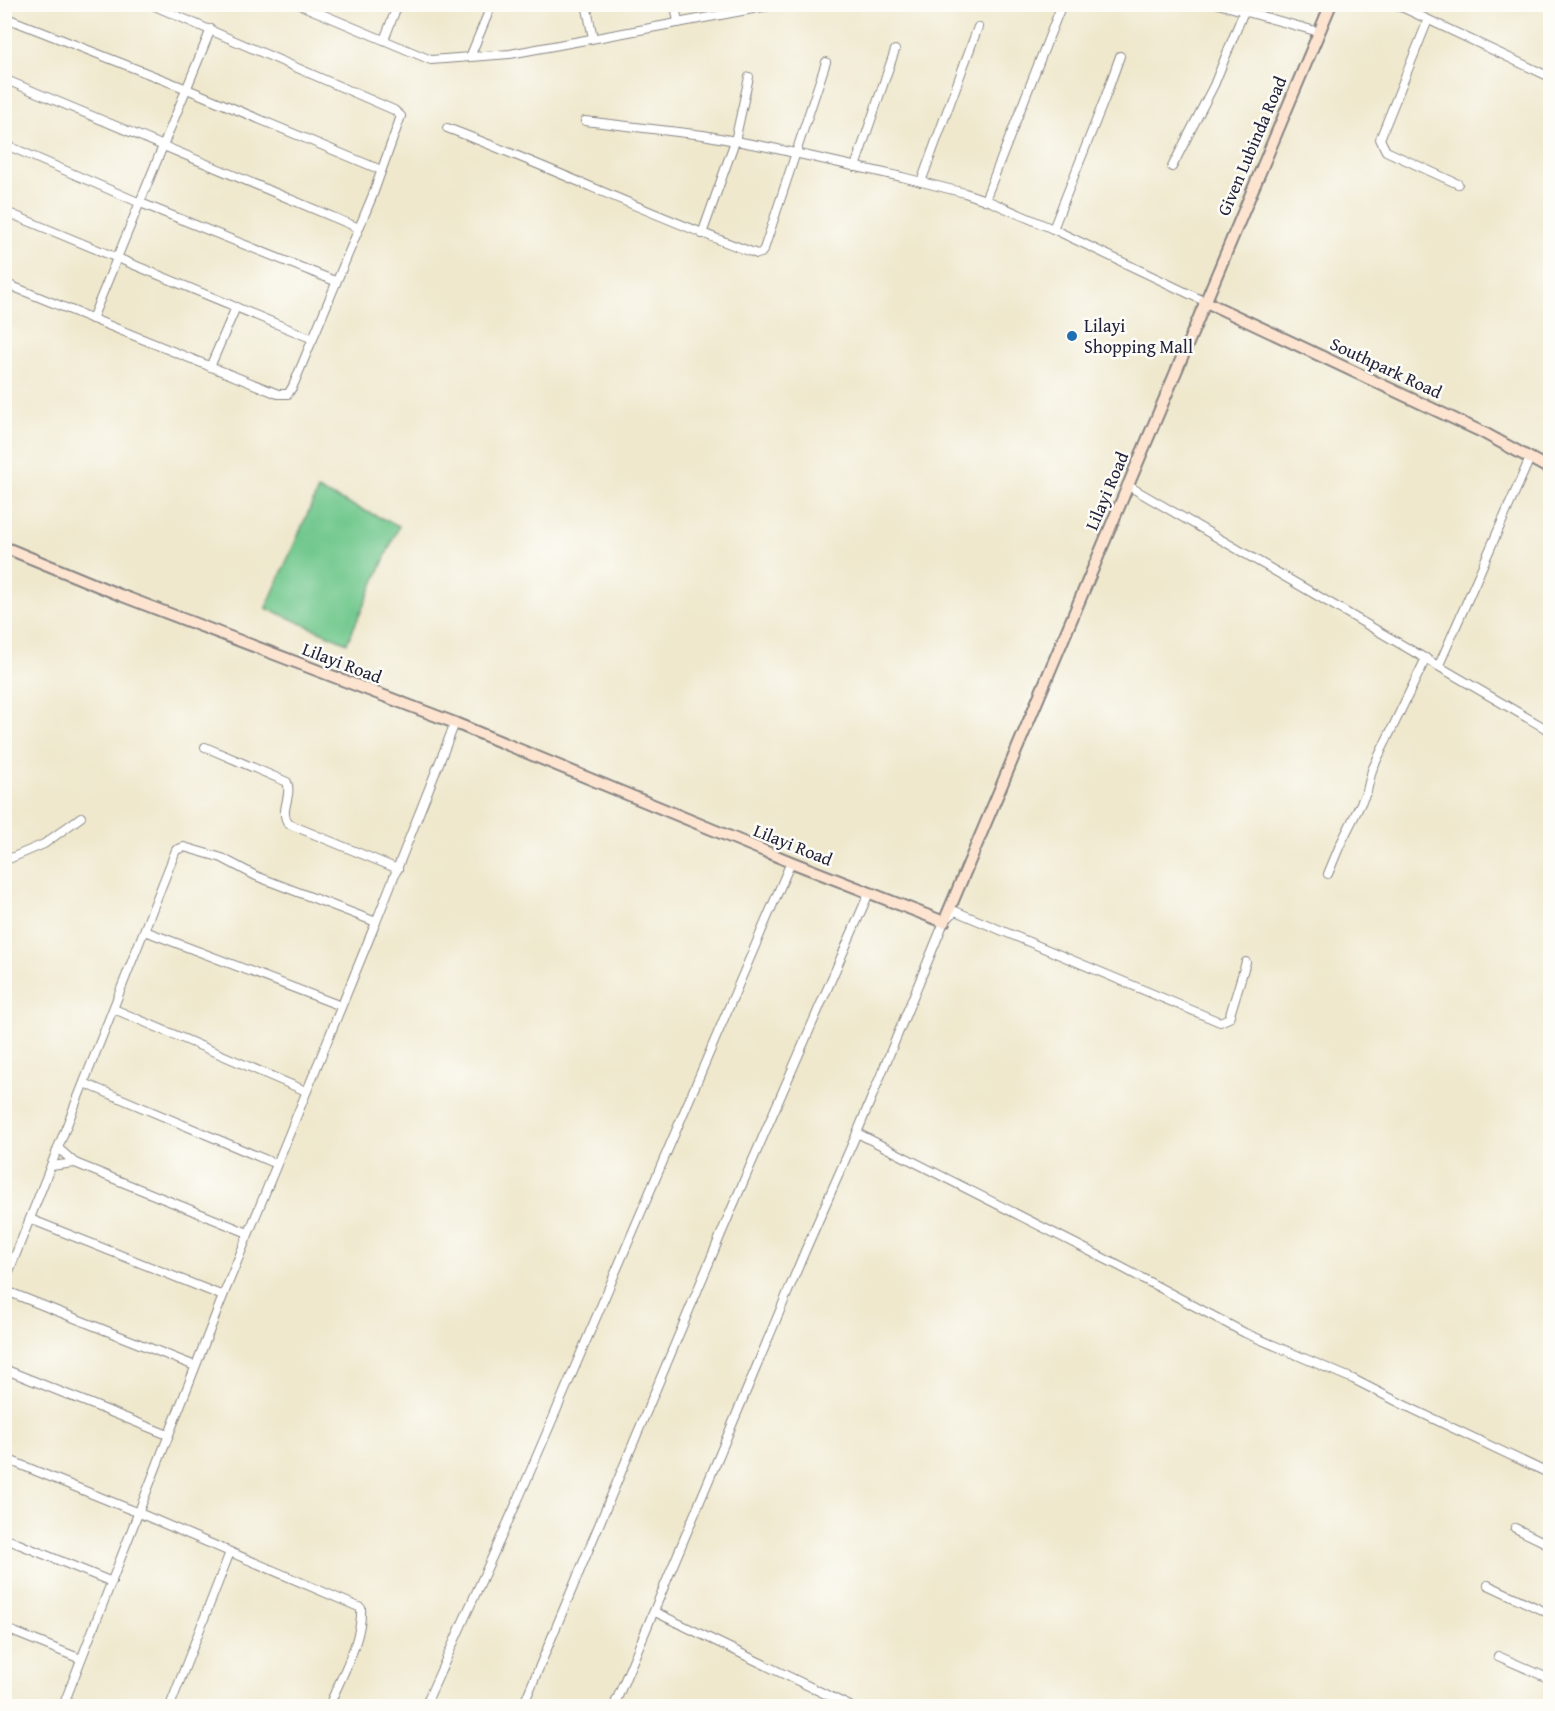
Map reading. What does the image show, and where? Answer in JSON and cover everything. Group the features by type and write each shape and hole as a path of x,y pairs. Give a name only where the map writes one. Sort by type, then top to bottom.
{"street":[{"path":"4,284 278,394 288,394 314,339 359,228 401,119 399,112 150,4"},
{"path":"384,40 398,4"},
{"path":"470,57 492,4"},
{"path":"586,4 593,39"},
{"path":"675,4 678,23"},
{"path":"299,5 431,60 510,54 780,4"},
{"path":"985,200 1062,4"},
{"path":"1218,4 1319,32"},
{"name":"Given Lubinda Road","path":"1204,301 1331,4"},
{"path":"1395,4 1551,77"},
{"path":"1172,167 1214,85 1244,11"},
{"path":"4,17 187,89 381,170"},
{"path":"1428,20 1380,139 1386,151 1458,184"},
{"path":"921,182 978,27"},
{"path":"92,319 138,202 211,29"},
{"path":"855,166 895,50"},
{"path":"1053,229 1105,98 1119,56"},
{"path":"447,128 516,154 702,234 757,254 761,253 826,62"},
{"path":"702,234 735,141 749,77"},
{"path":"4,79 359,228"},
{"path":"585,121 703,135 796,153 921,182 985,200 1053,229 1204,301"},
{"path":"4,144 138,202 336,281"},
{"path":"4,211 314,339"},
{"name":"Southpark Road","path":"1204,301 1453,418 1551,469"},
{"name":"Lilayi Road","path":"4,547 130,599 455,723 790,862 944,922 1204,301"},
{"path":"210,367 236,307"},
{"path":"1439,665 1530,458"},
{"path":"1127,485 1551,731"},
{"path":"1328,874 1367,791 1371,770 1426,658"},
{"path":"63,1707 195,1366 398,869 455,723"},
{"path":"205,747 287,782 289,792 284,814 285,821 289,824 398,869"},
{"path":"4,861 44,844 81,817"},
{"path":"4,1284 176,850 184,847 222,858 256,876 376,922"},
{"path":"425,1707 521,1493 790,862"},
{"path":"523,1707 736,1197 868,893"},
{"path":"614,1707 944,922 955,911 1220,1022 1229,1018 1246,962"},
{"path":"145,931 341,1006"},
{"path":"114,1010 306,1091"},
{"path":"84,1083 276,1164"},
{"path":"857,1133 1121,1267 1245,1333 1353,1379 1551,1474"},
{"path":"58,1148 75,1163 248,1233"},
{"path":"51,1166 75,1163"},
{"path":"30,1219 223,1296"},
{"path":"4,1290 195,1366"},
{"path":"4,1369 168,1435"},
{"path":"4,1458 361,1608 362,1619 357,1639 329,1707"},
{"path":"1515,1528 1551,1545"},
{"path":"4,1538 112,1582"},
{"path":"170,1707 230,1552"},
{"path":"1488,1585 1551,1614"},
{"path":"655,1612 850,1707"},
{"path":"4,1628 81,1659"},
{"path":"1498,1656 1551,1679"}],"green space":[{"path":"318,490 399,526 347,643 266,608"}],"place":[{"name":"Lilayi Shopping Mall","path":"1072,336"}]}
